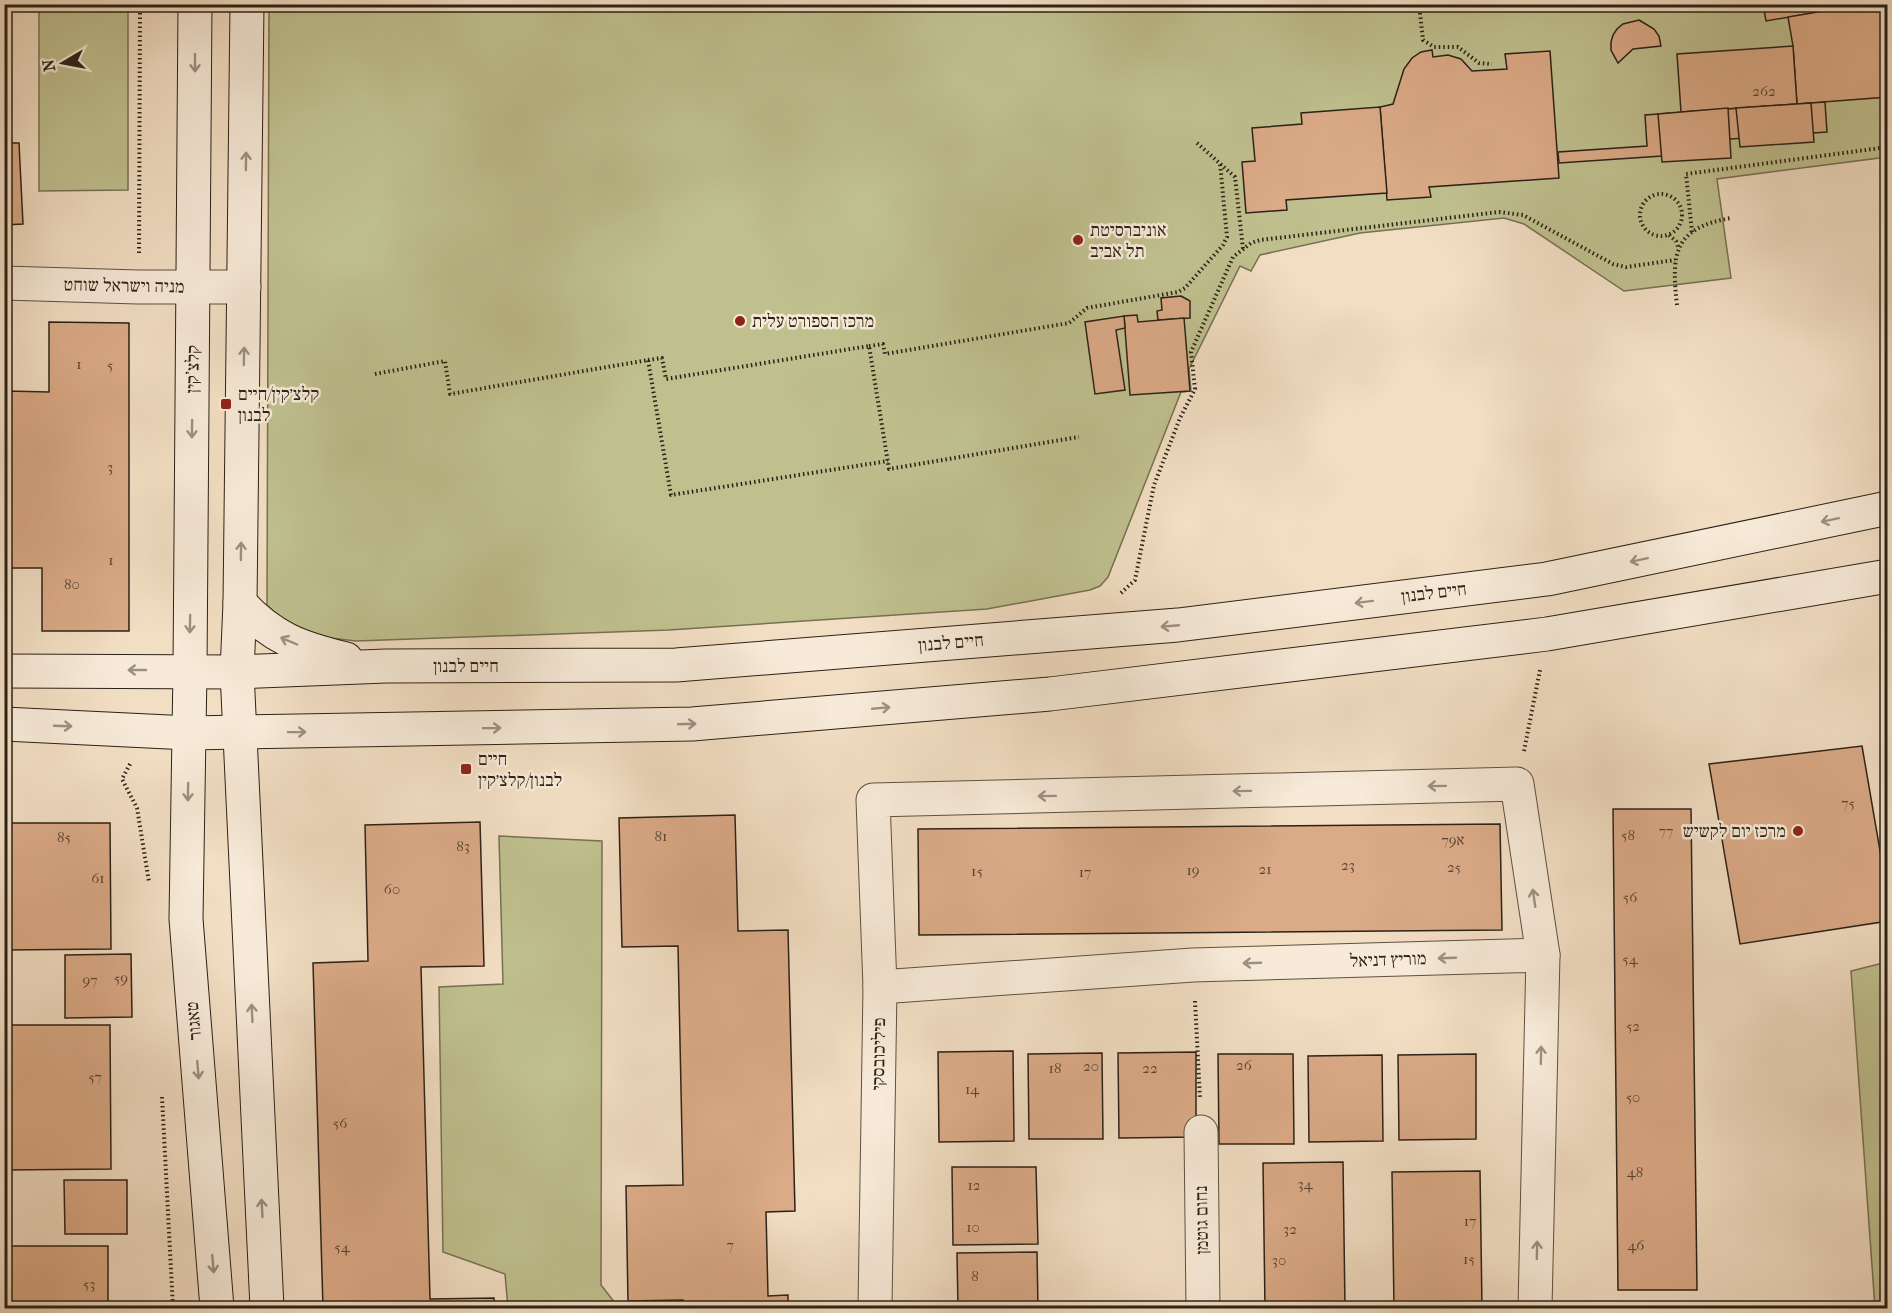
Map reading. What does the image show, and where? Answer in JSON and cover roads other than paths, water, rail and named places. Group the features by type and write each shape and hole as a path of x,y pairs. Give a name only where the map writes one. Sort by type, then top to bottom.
{"street":[{"name":"קלצ'קין","path":"189,733 195,4"},
{"path":"247,4 240,603 237,672 238,733 267,1308"},
{"name":"מניה וישראל שוחט","path":"4,283 244,287"},
{"name":"חיים לבנון","path":"4,671 237,672 386,666 676,665 1178,625 1547,579 1887,508"},
{"path":"4,724 189,733 238,733 692,724 1050,694 1546,634 1887,576"},
{"path":"240,603 256,620 278,636 308,649 386,666"},
{"name":"טאגור","path":"189,733 186,919 217,1308"},
{"name":"פיליכובסקי","path":"875,1308 880,987 873,800 1517,784 1543,956"},
{"path":"1535,1308 1543,956"},
{"name":"מוריץ דניאל","path":"880,987 1193,965 1543,956"},
{"name":"נחום גוטמן","path":"1201,1132 1203,1308"}],"place":[{"name":"אוניברסיטת תל אביב","path":"1078,240"},
{"name":"מרכז הספורט עלית","path":"740,321"},
{"name":"קלצ׳קין/חיים לבנון","path":"226,404"},
{"name":"חיים לבנון/קלצ׳קין","path":"466,769"},
{"name":"מרכז יום לקשיש","path":"1798,831"}]}
